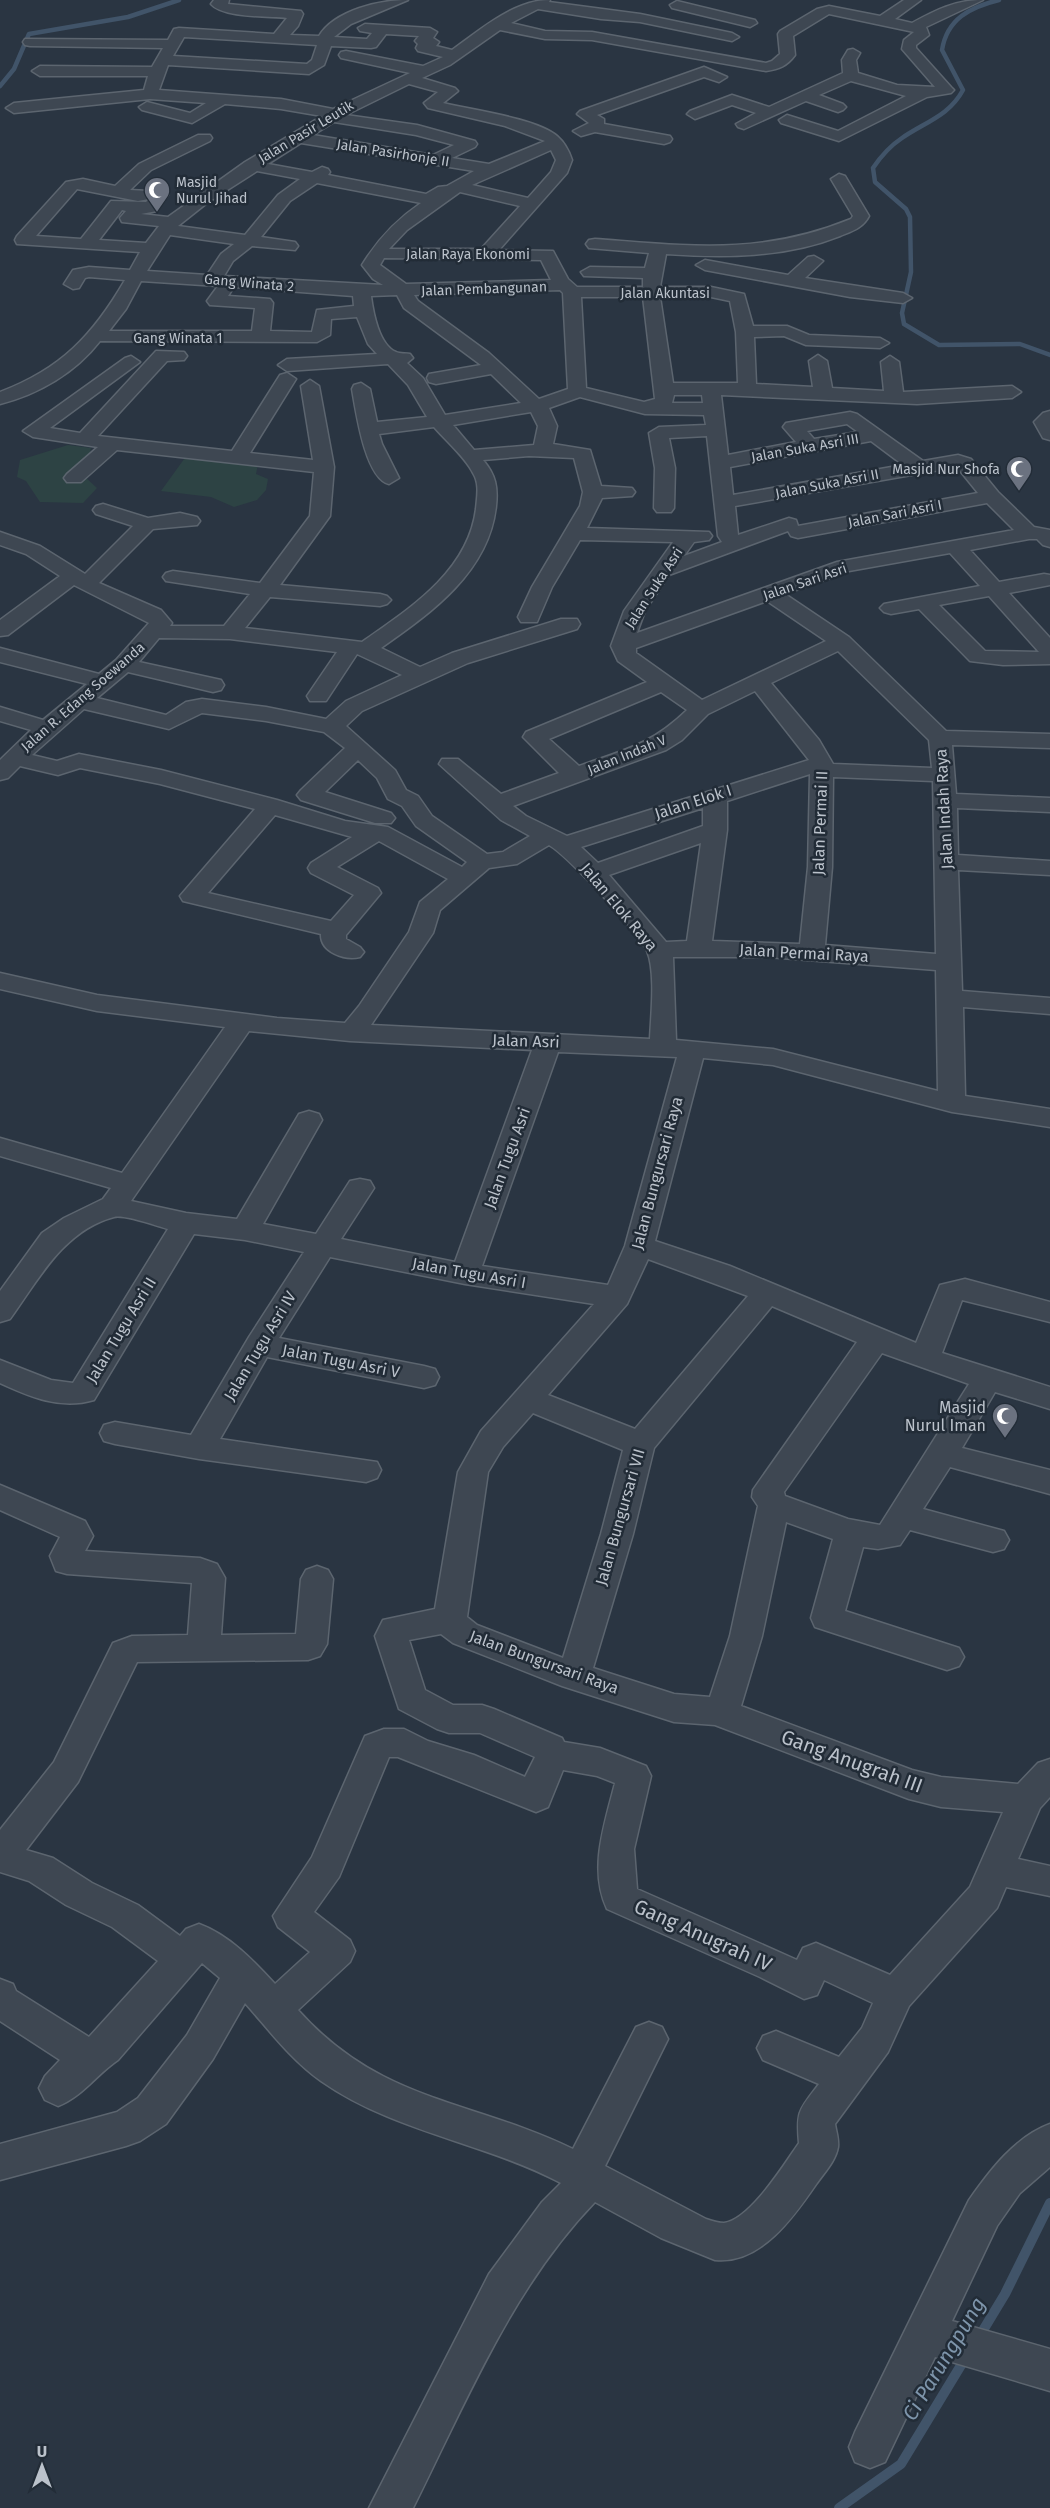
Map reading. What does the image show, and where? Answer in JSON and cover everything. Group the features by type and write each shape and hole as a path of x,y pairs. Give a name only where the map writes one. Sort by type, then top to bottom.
{"street":[{"path":"222,0 218,4 225,8 296,14 291,26 278,38"},
{"path":"39,71 161,66 309,69 314,68 329,31 401,0"},
{"path":"860,31 914,0"},
{"path":"915,27 950,8 976,0"},
{"path":"537,1 601,15 640,18 732,37"},
{"name":"Jalan Pasir Leutik","path":"0,398 38,384 80,354 96,336 137,276 150,248 168,226 251,165 295,137 332,115 456,55 497,25 537,1"},
{"path":"640,18 681,2 750,23"},
{"path":"594,127 598,122 585,114 704,72 719,68 777,65 788,55 785,34 822,12 838,11 915,27 923,33 909,43 909,49 946,89 925,92 897,91 851,75 744,124"},
{"path":"497,25 545,35 592,36 719,68"},
{"path":"339,26 430,32 422,41 432,42 423,48 456,55"},
{"path":"324,48 373,44 382,29"},
{"path":"398,51 402,30"},
{"path":"150,94 161,66 180,32 278,38 424,71"},
{"path":"30,42 172,44"},
{"path":"851,75 849,46 886,87"},
{"path":"408,79 450,91 433,105 529,130 554,142 562,154 563,167 487,253"},
{"path":"787,120 839,136 925,92"},
{"path":"14,108 150,94 225,98 281,104 417,130 469,144 514,160"},
{"path":"806,96 838,107"},
{"path":"107,97 192,118 225,98"},
{"path":"695,114 732,100 770,112"},
{"path":"544,451 543,441 549,431 549,423 537,407 496,368 444,326 410,304 404,291 373,270 371,265 392,232 457,187 491,169 594,127 664,139"},
{"name":"Jalan Pasirhonje II","path":"295,137 418,159 437,159 491,169"},
{"path":"96,203 94,202 114,191 145,167 207,141 184,167"},
{"path":"437,159 469,144"},
{"path":"251,165 430,199 471,173"},
{"path":"260,338 264,303 216,302 227,258 235,254 250,239 284,198 332,166"},
{"path":"353,201 396,172"},
{"path":"164,178 141,200 128,218 283,246 265,258 235,254"},
{"path":"590,272 654,261 772,250 837,232 858,222 861,216 839,179"},
{"path":"141,200 138,196 83,184 72,185 23,240 68,237 150,248"},
{"path":"457,187 530,203"},
{"path":"95,240 117,205 141,200"},
{"path":"595,244 654,261 706,265 791,282 903,298"},
{"name":"Jalan Raya Ekonomi","path":"389,254 547,255 567,288 577,391"},
{"path":"645,408 662,403 664,389 651,294 654,261"},
{"path":"791,282 814,261"},
{"name":"Gang Winata 2","path":"73,284 79,274 87,272 361,291 404,291"},
{"name":"Jalan Pembangunan","path":"404,291 567,288"},
{"name":"Jalan Akuntasi","path":"567,288 651,294 711,292 729,294 738,298 745,332 747,389"},
{"path":"318,696 358,649 435,597 455,576 478,541 485,515 488,490 483,472 472,456 439,421 401,358 377,344 364,311 361,291"},
{"name":"Gang Winata 1","path":"96,336 317,337 321,335 324,314 364,311"},
{"path":"84,440 162,355 185,360 195,338 210,319"},
{"path":"745,332 787,332 806,340 880,343"},
{"path":"80,354 131,362 33,431 113,444 324,467"},
{"path":"237,459 287,372 401,358"},
{"path":"818,361 823,392"},
{"path":"890,362 894,395"},
{"path":"436,378 496,368"},
{"path":"968,373 979,394"},
{"path":"230,633 266,590 320,516 324,467 310,399 310,386"},
{"path":"575,534 688,536 732,540 718,463 711,388"},
{"path":"361,389 374,447 389,478"},
{"path":"664,389 747,389 917,398 1012,393"},
{"path":"369,429 537,407 572,397 577,391 645,408 712,409"},
{"path":"1050,417 1044,422 1050,434"},
{"path":"664,508 665,468 659,434 715,430"},
{"name":"Jalan Suka Asri III","path":"718,463 808,445 875,435 918,467"},
{"path":"74,478 113,444"},
{"path":"472,456 573,450 583,454 593,492 590,506 542,586 529,617"},
{"name":"Jalan Suka Asri II","path":"725,502 951,461 964,463 991,496"},
{"path":"593,492 624,492"},
{"path":"991,496 1029,531 1042,533 1050,541"},
{"name":"Jalan Sari Asri I","path":"664,570 732,540 991,496"},
{"path":"758,497 844,566"},
{"path":"103,510 147,524 180,519 190,521"},
{"name":"Jalan Sari Asri","path":"622,646 844,566 957,548 1029,531 1050,522"},
{"path":"0,630 80,580 147,524"},
{"name":"Jalan Suka Asri","path":"688,536 633,615 623,635 622,646 626,656 700,709"},
{"name":"Jalan R. Edang Soewanda","path":"0,538 33,550 80,580 160,619 160,626 156,632 124,664 7,766"},
{"path":"957,548 996,588 1045,656 1050,676"},
{"path":"173,577 266,590 380,600"},
{"path":"891,608 1044,580"},
{"name":"Jalan Indah Raya","path":"771,594 841,642 940,738 944,775 952,1102"},
{"path":"924,602 975,655 985,658 1045,656"},
{"path":"331,727 359,703 460,658 570,624"},
{"path":"156,632 230,633 358,649 421,676"},
{"name":"Jalan Indah V","path":"499,803 576,776 666,740 700,709 841,642"},
{"path":"0,655 103,682"},
{"path":"124,664 213,685"},
{"name":"Jalan Permai II","path":"757,680 811,745 822,767 820,867 812,951"},
{"path":"576,776 534,737 663,683"},
{"path":"83,701 170,722 194,707 202,706 266,714 331,727 344,734 387,775 398,795 410,801 424,821 450,841 472,870"},
{"path":"0,714 47,729"},
{"path":"940,738 1050,741"},
{"path":"359,747 309,795 450,841"},
{"path":"7,766 58,768 79,761 161,777 269,805"},
{"name":"Jalan Elok Raya","path":"450,764 514,818 556,840 593,873 659,950 665,1027 662,1047"},
{"name":"Jalan Elok I","path":"472,870 509,859 556,840 822,767 944,775"},
{"path":"699,948 715,830 715,795"},
{"path":"944,800 1050,805"},
{"path":"334,931 192,896 270,806 324,824 372,835"},
{"path":"593,873 715,830"},
{"path":"351,952 333,942 334,931 369,893 320,868 380,832 472,870"},
{"path":"946,862 1050,868"},
{"path":"350,1033 369,1011 402,958 421,933 429,907 472,870"},
{"name":"Jalan Permai Raya","path":"659,950 699,948 812,951 949,963"},
{"name":"Jalan Asri","path":"0,981 97,1003 241,1022 350,1033 662,1047 773,1057 952,1102 1050,1118"},
{"path":"951,998 1050,1006"},
{"path":"0,1312 52,1240 120,1195 231,1040 241,1022"},
{"name":"Jalan Tugu Asri","path":"465,1274 548,1042"},
{"name":"Jalan Bungursari Raya","path":"692,1049 639,1246 616,1297 492,1439 473,1472 450,1619 454,1626 465,1634 574,1676 674,1708 717,1711"},
{"path":"245,1230 309,1120"},
{"name":"Jalan Tugu Asri I","path":"0,1147 186,1223 245,1230 465,1274 616,1297"},
{"path":"322,1245 360,1188"},
{"name":"Jalan Tugu Asri II","path":"0,1371 58,1393 76,1395 83,1392 186,1223"},
{"name":"Jalan Tugu Asri IV","path":"199,1448 259,1345 322,1245"},
{"path":"639,1246 720,1273 875,1340 925,1359 1050,1398"},
{"path":"925,1359 950,1292 953,1290 965,1289 1050,1312"},
{"name":"Jalan Bungursari VII","path":"574,1676 640,1444 717,1355 767,1292"},
{"path":"875,1340 769,1490 768,1497 774,1504 851,1532 877,1538 889,1536 943,1454 987,1380"},
{"name":"Jalan Tugu Asri V","path":"259,1345 424,1377"},
{"path":"528,1399 640,1444"},
{"path":"115,1433 199,1448 366,1470"},
{"path":"943,1454 1050,1482"},
{"path":"0,1497 74,1530 77,1536 65,1560 70,1563 206,1573 209,1578 203,1648"},
{"path":"717,1711 724,1705 746,1636 774,1504"},
{"path":"902,1516 993,1540"},
{"path":"851,1532 827,1618 947,1657"},
{"path":"182,1958 125,1917 79,1894 40,1869 0,1857 66,1772 125,1652 132,1649 308,1647 311,1644 316,1579"},
{"path":"272,2010 337,1951 291,1917 326,1866 377,1746 404,1743 418,1752 462,1765 536,1797 542,1776 554,1754 550,1748 482,1719 449,1719 411,1699 391,1636 395,1629 450,1619"},
{"name":"Gang Anugrah III","path":"717,1711 909,1784 941,1792 1026,1799"},
{"name":"Gang Anugrah IV","path":"554,1754 600,1762 634,1776 616,1849 620,1898 773,1965 804,1983 816,1959 895,1995"},
{"path":"58,2088 89,2058 105,2048 157,1990 160,1982 199,1940 242,1974 292,2033 333,2068 394,2103 427,2117 526,2147 708,2239 723,2243 752,2232 818,2149 820,2140 814,2123 816,2118 874,2040 895,1995 984,1897 1026,1799 1050,1773"},
{"path":"996,1869 1050,1881"},
{"path":"0,2162 126,2128 152,2111 200,2047 242,1974"},
{"path":"0,1996 2,2002 45,2027 89,2058"},
{"path":"390,2508 503,2288 586,2176 649,2039"},
{"path":"776,2048 846,2078"},
{"path":"870,2447 936,2338 983,2213 1006,2180 1050,2142"},
{"path":"936,2338 1050,2370"}],"green space":[{"path":"68,445 91,448 88,460 75,468 97,488 83,503 40,502 26,481 17,477 20,460"},
{"path":"187,455 258,464 256,474 268,479 266,490 257,500 234,507 211,497 161,491"}],"waterway":[{"path":"0,86 14,69 29,34 128,17 179,0"},
{"path":"999,0 970,11 955,22 949,30 942,50 963,90 944,112 902,138 879,159 873,168 875,182 906,209 910,217 911,272 902,313 904,324 939,345 1020,344 1050,355"},
{"name":"Ci Parungpung","path":"979,2337 1005,2294 1050,2203"},
{"name":"Ci Parungpung","path":"839,2508 901,2464 966,2357"}],"place":[{"name":"Masjid Nurul Jihad","path":"157,213"},
{"name":"Masjid Nur Shofa","path":"1019,492"},
{"name":"Masjid Nurul Iman","path":"1005,1439"}]}
